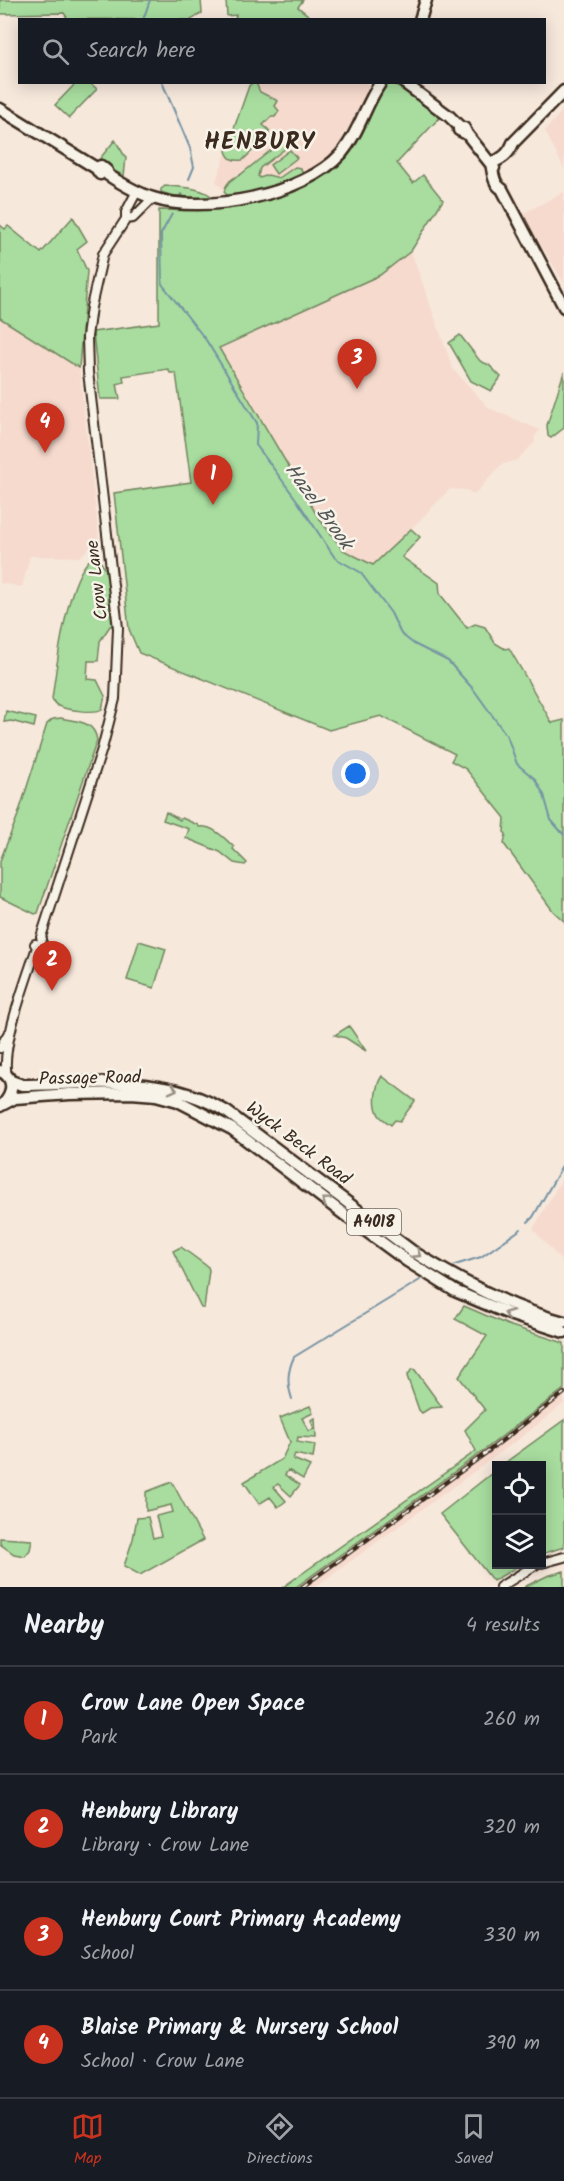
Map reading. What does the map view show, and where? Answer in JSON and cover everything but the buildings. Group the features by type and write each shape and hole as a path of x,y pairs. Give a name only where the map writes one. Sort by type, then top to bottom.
{"main road":[{"path":"421,18 426,0"},
{"path":"0,109 96,168 101,166 108,175 137,191 169,202 201,203 244,199 275,192 312,177 343,152 380,84"},
{"path":"407,84 449,116 491,163 493,177 502,189 564,307"},
{"path":"491,163 564,91"},
{"name":"Passage Road","path":"6,1076 22,1085 130,1082 176,1089 199,1097"},
{"name":"A4018","path":"1,1106 12,1090 6,1076"},
{"name":"Passage Road","path":"1,1106 15,1098 24,1097 131,1093 156,1095 178,1101 210,1116"},
{"name":"Wyck Beck Road","path":"199,1097 227,1112 429,1262 460,1281 504,1301 564,1322"},
{"name":"Wyck Beck Road","path":"210,1116 251,1143 407,1261 455,1291 532,1323 564,1332"}],"street":[{"name":"Crow Lane","path":"6,1076 5,1063 11,1028 36,947 40,945 42,939 102,749 115,699 118,628 88,372 87,337 103,254 126,219 126,212 137,191"},
{"name":"Crow Lane","path":"126,219 133,218 153,198"},
{"name":"Crow Lane","path":"0,1048 11,1028"},
{"path":"546,1562 564,1557"},
{"path":"500,1587 529,1569"}],"shaded area":[{"path":"250,84 370,85 349,128 343,134 342,141 322,164 298,178 227,195 216,181"},
{"path":"562,111 564,112 564,169 545,131"},
{"path":"564,192 564,283 522,214"},
{"path":"411,251 453,369 489,408 540,430 534,438 535,442 517,460 501,465 474,495 466,490 450,489 373,565 343,550 318,517 220,348 380,275"},
{"path":"0,318 79,368 99,538 80,557 30,556 22,587 0,583"},
{"path":"564,1175 564,1264 533,1229"},
{"path":"564,1389 564,1403 522,1437 315,1587 300,1587 299,1585 331,1561"}],"green space":[{"path":"0,0 201,0 202,13 194,18 67,18 64,13 0,14"},
{"path":"226,0 303,0 298,7 312,18 235,18 236,15 227,16"},
{"path":"75,84 91,84 97,89 69,118 55,105"},
{"path":"256,84 260,92 278,101 275,106 279,111 275,117 271,117 263,125 269,133 262,139 259,138 255,148 243,160 234,160 226,151 249,86"},
{"path":"385,84 395,84 442,115 397,163 413,183 423,175 443,200 411,251 380,275 219,348 318,517 343,550 373,565 411,529 420,537 402,557 439,583 440,594 467,628 475,624 485,627 495,643 505,649 509,648 552,723 564,720 564,921 553,911 504,844 505,818 466,769 451,761 455,754 381,716 329,730 139,653 129,629 114,493 191,482 176,373 170,373 168,369 123,376 124,382 117,384 120,399 100,399 93,332 159,323 159,210 201,210 235,205 276,194 315,178 331,169 350,151 362,132"},
{"path":"285,139 290,145 260,168 258,176 260,178 268,175 279,178 295,167 301,168 303,175 256,191 227,195 224,192 232,179"},
{"path":"115,140 126,158 124,176 97,162"},
{"path":"290,150 297,158 276,174 270,165"},
{"path":"165,186 198,190 214,199 181,199 183,195 181,194 178,198 161,192"},
{"path":"73,217 87,241 77,249 87,271 79,368 0,318 0,225 5,229 8,226 41,253"},
{"path":"460,335 480,361 489,365 501,377 491,391 471,381 449,343"},
{"path":"564,372 564,428 551,438 548,436 547,425"},
{"path":"98,556 106,568 112,626 100,641 98,661 88,661 87,679 97,680 105,696 102,709 74,710 58,706 52,699 57,666 71,596 88,562"},
{"path":"6,711 36,718 34,727 11,721 4,722"},
{"path":"61,718 89,725 97,740 38,913 35,914 0,897 0,861 18,815 47,724 53,719"},
{"path":"166,812 180,820 182,818 199,827 214,830 234,847 233,849 247,863 245,865 234,863 220,852 186,838 189,829 163,820"},
{"path":"139,941 166,949 154,988 127,980"},
{"path":"349,1026 366,1051 346,1038 335,1035"},
{"path":"382,1076 415,1101 400,1121 395,1120 391,1125 380,1116 375,1101 376,1090"},
{"path":"181,1247 208,1267 204,1308 201,1308 173,1251"},
{"path":"464,1306 508,1325 564,1343 564,1389 296,1587 283,1587 476,1451 465,1430 485,1410 459,1377 487,1336 455,1319"},
{"path":"412,1369 442,1407 430,1408 422,1413 419,1410 407,1376"},
{"path":"310,1406 313,1413 302,1418 309,1431 314,1429 311,1420 315,1418 316,1438 298,1437 297,1442 315,1445 313,1458 295,1454 293,1459 310,1466 303,1479 288,1470 285,1475 300,1485 291,1496 278,1484 274,1487 286,1501 278,1507 270,1497 259,1504 244,1482 282,1459 290,1442 280,1418"},
{"path":"564,1420 564,1547 546,1553 546,1461 508,1461"},
{"path":"492,1473 492,1569 513,1569 493,1581 440,1514"},
{"path":"172,1482 203,1540 140,1575 124,1566 137,1518 148,1517 153,1538 161,1536 156,1516 173,1512 171,1505 146,1511 146,1492"},
{"path":"0,1538 32,1540 30,1550 25,1556 14,1554 0,1544"},
{"path":"564,1571 564,1587 524,1587 547,1576"}],"waterway":[{"name":"Hazel Brook","path":"144,18 150,0"},
{"name":"Hazel Brook","path":"163,84 190,148 194,167 189,179"},
{"name":"Hazel Brook","path":"172,214 161,234 162,284 206,340 257,423 256,445 296,499 335,558 360,572 391,613 401,634 414,644 448,661 474,690 507,736 517,764 535,779 544,795 551,820 564,835"},
{"path":"528,1222 564,1163"},
{"path":"455,1265 481,1257 521,1229"},
{"path":"292,1399 288,1378 294,1357 420,1280"}],"railway":[{"path":"302,1587 486,1453 564,1393"}],"place":[{"name":"Henbury Court Primary Academy","path":"357,389"},
{"name":"Blaise Primary & Nursery School","path":"45,453"},
{"name":"Crow Lane Open Space","path":"213,505"},
{"name":"Henbury Library","path":"52,991"}],"district":[{"name":"HENBURY","path":"260,142"}]}
